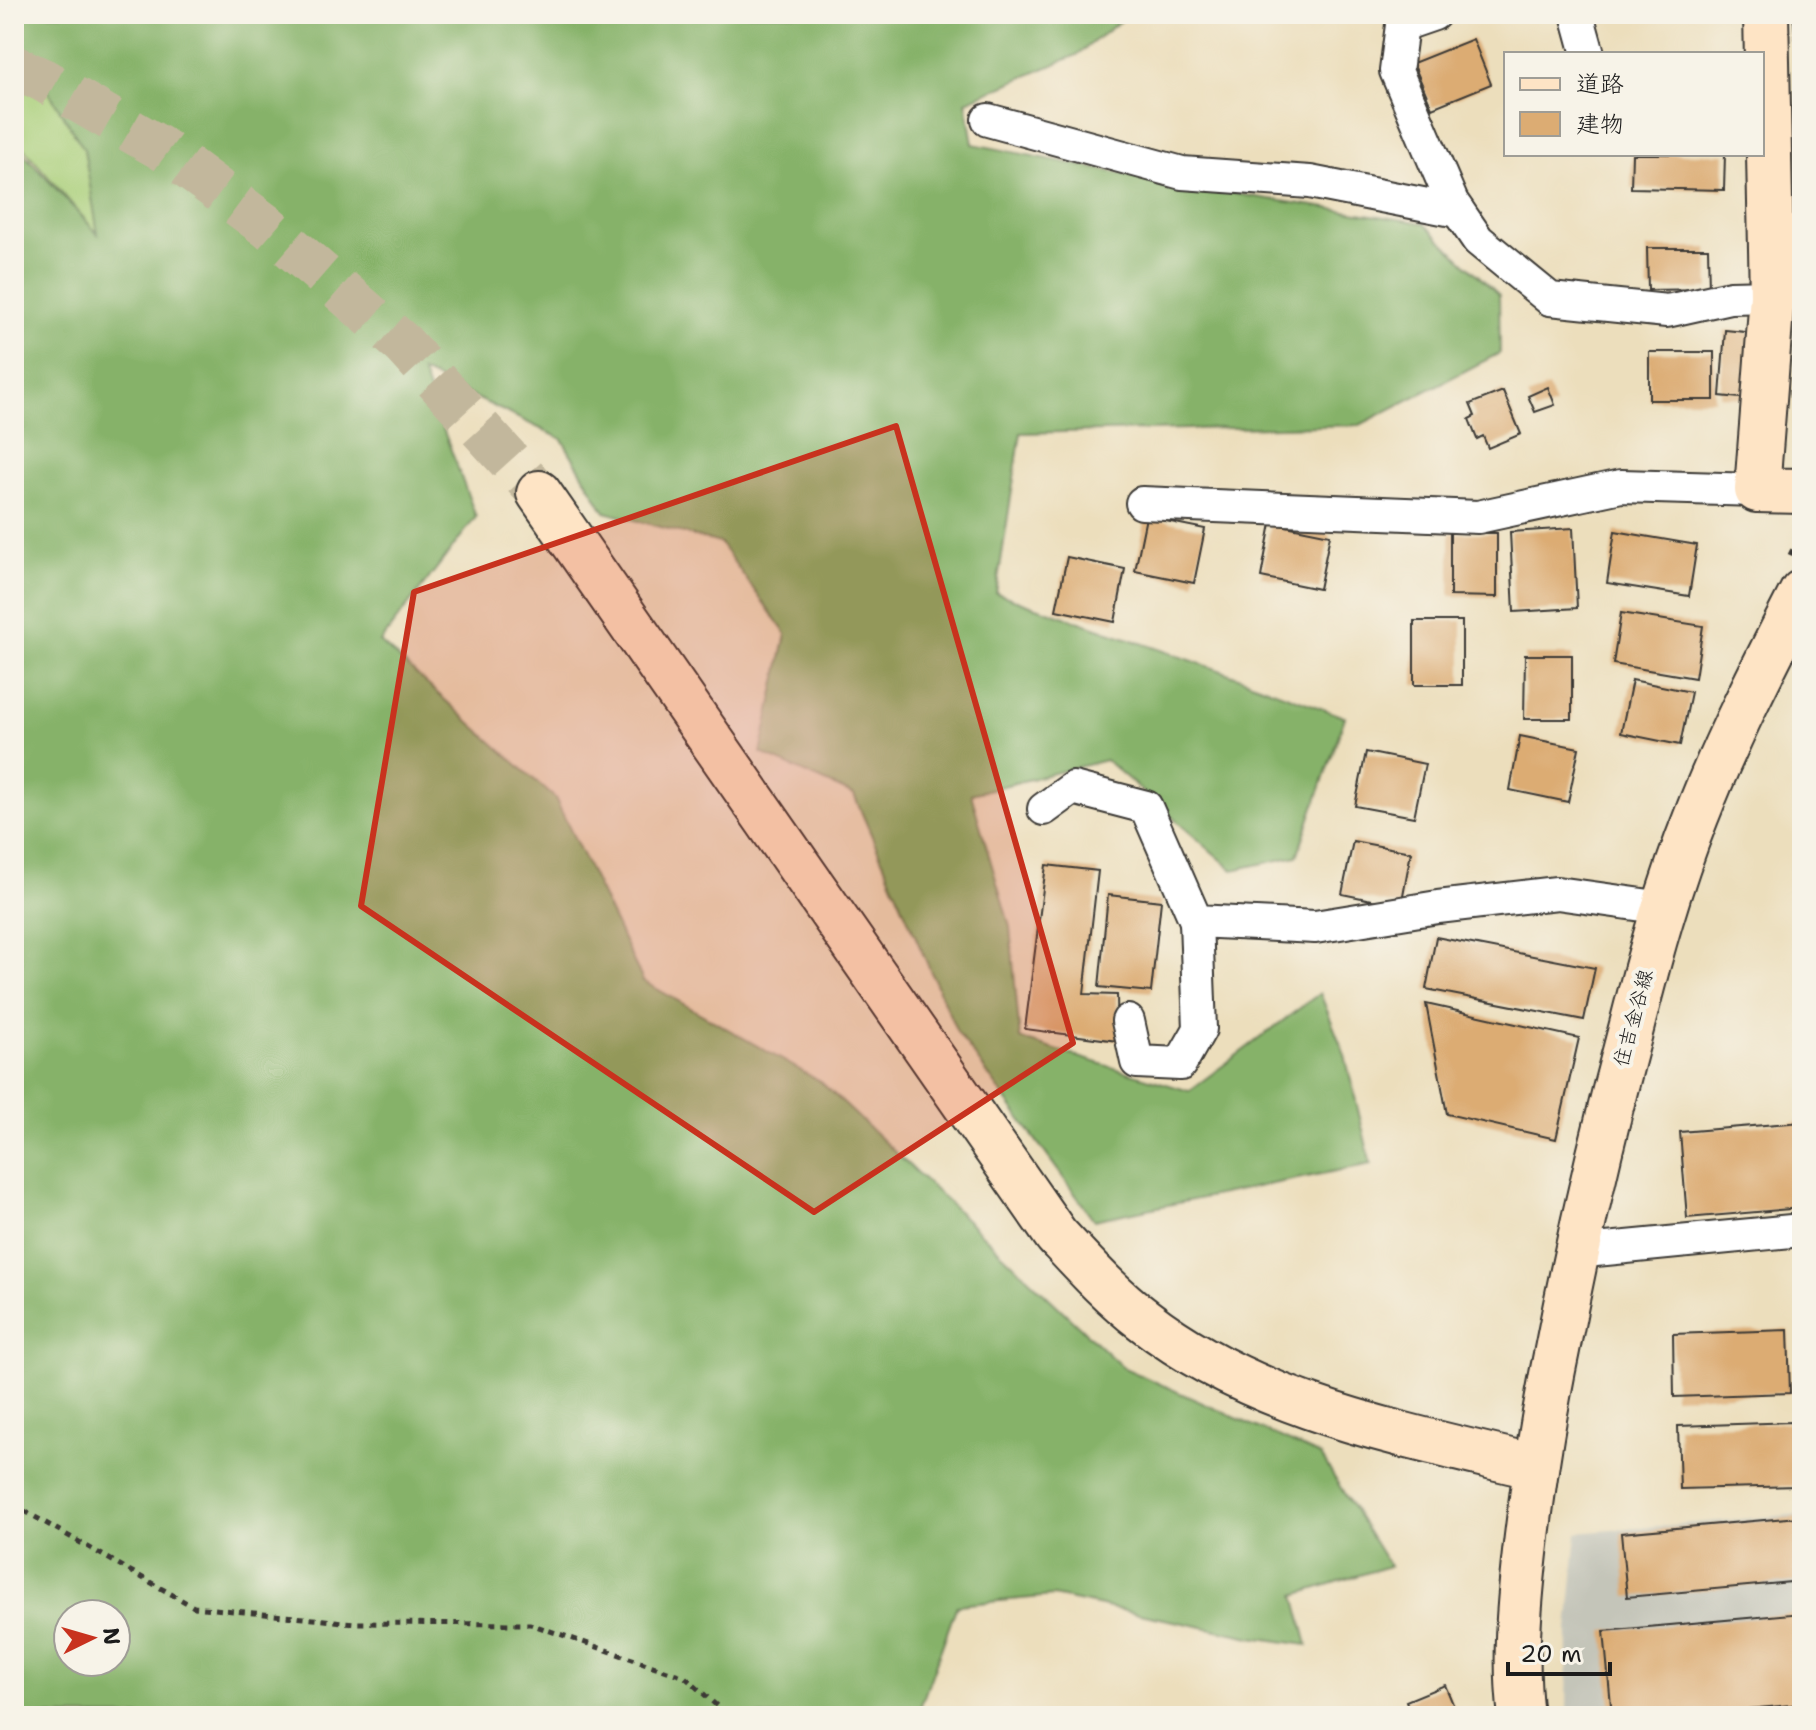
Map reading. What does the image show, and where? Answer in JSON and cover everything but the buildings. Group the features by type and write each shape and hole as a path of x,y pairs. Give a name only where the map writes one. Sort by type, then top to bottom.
{"street":[{"path":"1434,14 1402,25 1396,71 1452,202 1478,240 1550,299 1667,311 1730,297 1772,296"},
{"path":"1577,14 1587,52"},
{"path":"1757,490 1772,296 1766,14"},
{"path":"988,120 1182,173 1310,182 1458,211"},
{"path":"1142,503 1478,517 1621,486 1802,491"},
{"path":"539,493 1056,1235 1109,1291 1146,1322 1232,1375 1360,1424 1535,1467"},
{"name":"住吉金谷線","path":"1521,1716 1517,1686 1519,1609 1535,1467 1575,1252 1597,1156 1664,908 1696,815 1802,592"},
{"path":"1044,809 1073,788 1146,807 1196,921 1200,1029 1180,1064 1137,1062 1128,1021"},
{"path":"1196,921 1315,927 1438,907 1557,893 1664,908"},
{"path":"1575,1252 1802,1230"}],"path":[{"path":"14,1505 194,1607 354,1623 530,1624 685,1677 728,1716"}],"highlighted area":[{"path":"896,426 1073,1043 814,1212 361,906 414,592"}],"shaded area":[{"path":"1802,1514 1802,1716 1567,1716 1568,1629 1577,1533"}],"green space":[{"path":"14,14 1129,14 1077,55 966,101 973,144 1173,184 1423,223 1499,295 1500,353 1360,425 1021,433 996,593 1345,717 1297,856 1233,870 1106,760 971,794 1010,927 1020,1039 1189,1091 1320,993 1345,1055 1371,1164 1094,1220 957,1032 854,795 761,753 786,634 720,543 605,512 562,439 422,372 476,517 380,642 555,798 643,981 821,1082 1122,1367 1321,1456 1389,1566 1295,1595 1308,1645 1251,1637 1053,1596 957,1605 917,1716 14,1716 14,143 98,234 84,149 14,35"},
{"path":"14,35 84,149 99,236 14,137"}],"tunnel":[{"path":"14,67 43,80 164,150 268,227 403,344 539,493"}]}
